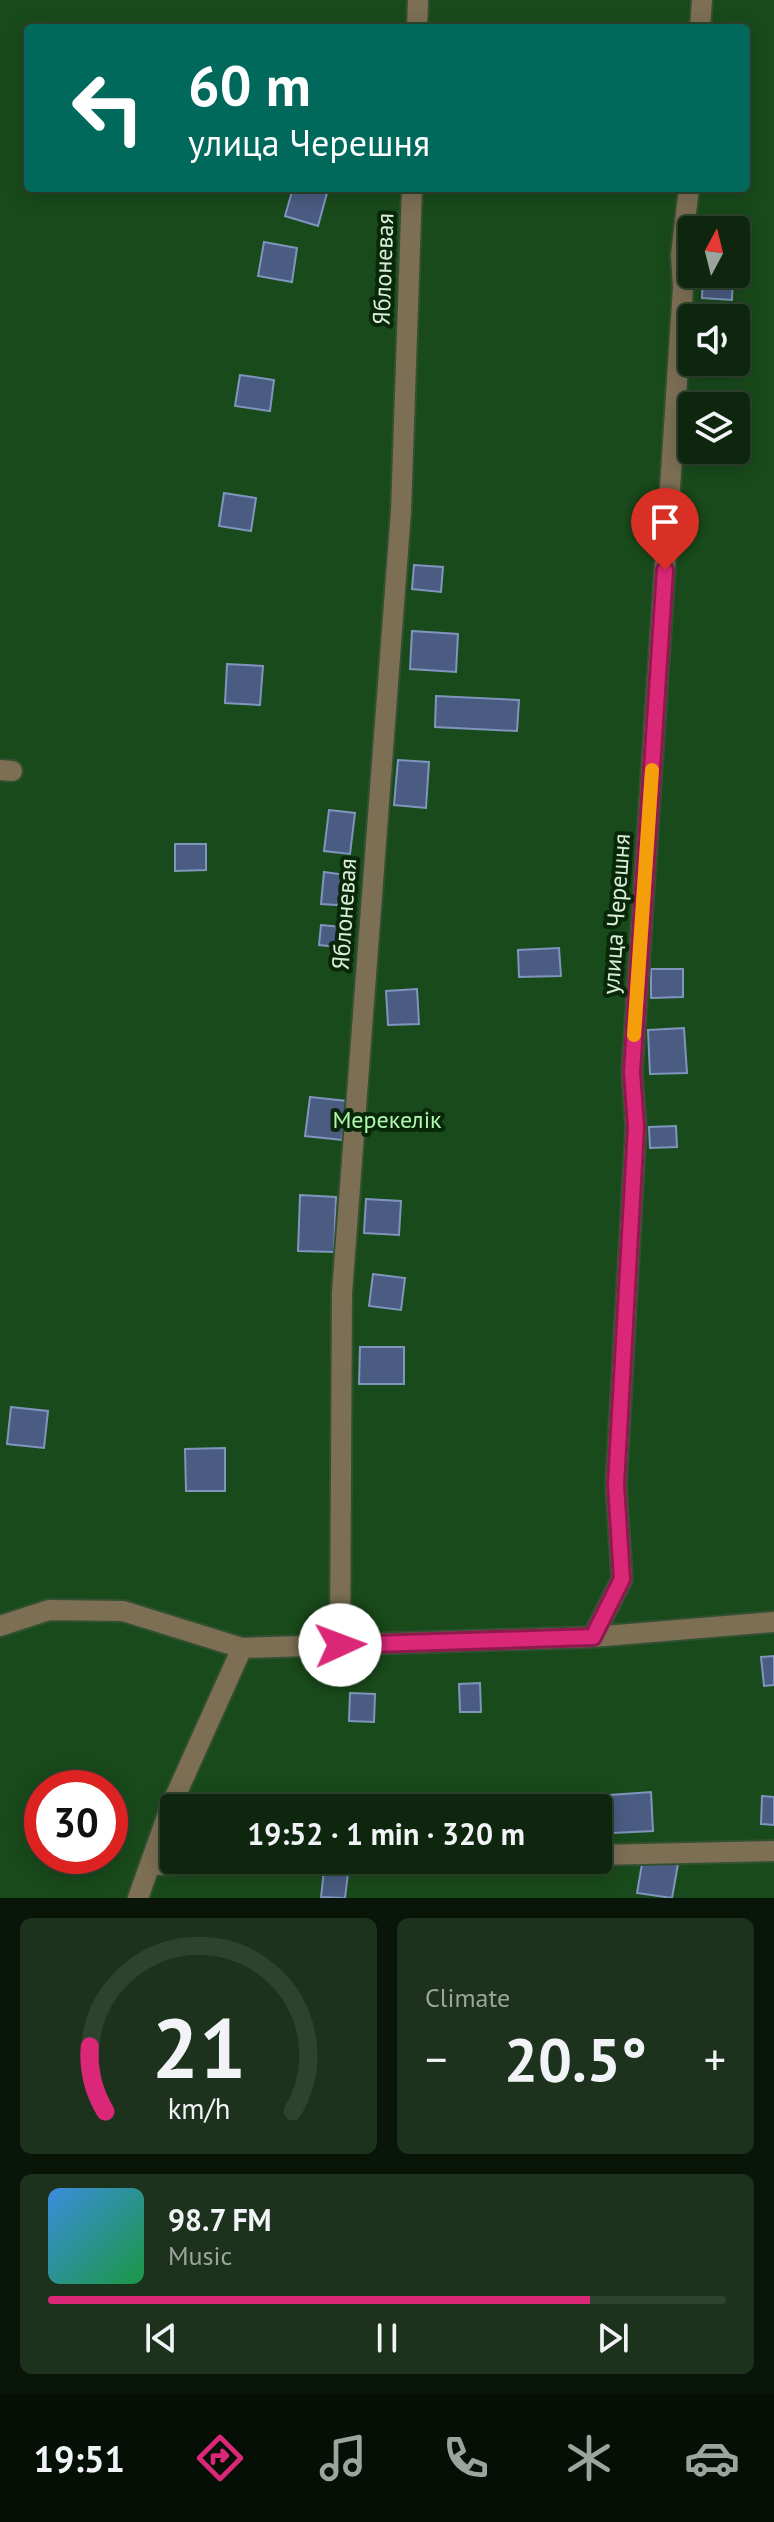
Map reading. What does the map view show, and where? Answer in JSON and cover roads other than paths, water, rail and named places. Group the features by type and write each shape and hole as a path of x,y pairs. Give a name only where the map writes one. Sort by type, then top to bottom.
{"street":[{"path":"417,24 418,0"},
{"path":"700,24 702,0"},
{"name":"Яблоневая","path":"340,1645 342,1293 401,511 412,192"},
{"name":"улица Черешня","path":"593,1637 622,1579 616,1485 636,1127 632,1072 683,288 681,255 689,192"},
{"path":"0,1626 49,1610 123,1611 242,1648 593,1637 774,1622"},
{"path":"138,1898 170,1808 242,1648"},
{"path":"612,1855 774,1851"},
{"path":"150,1865 160,1865"}],"park label":[{"name":"Мерекелік","path":"387,1119"}]}
